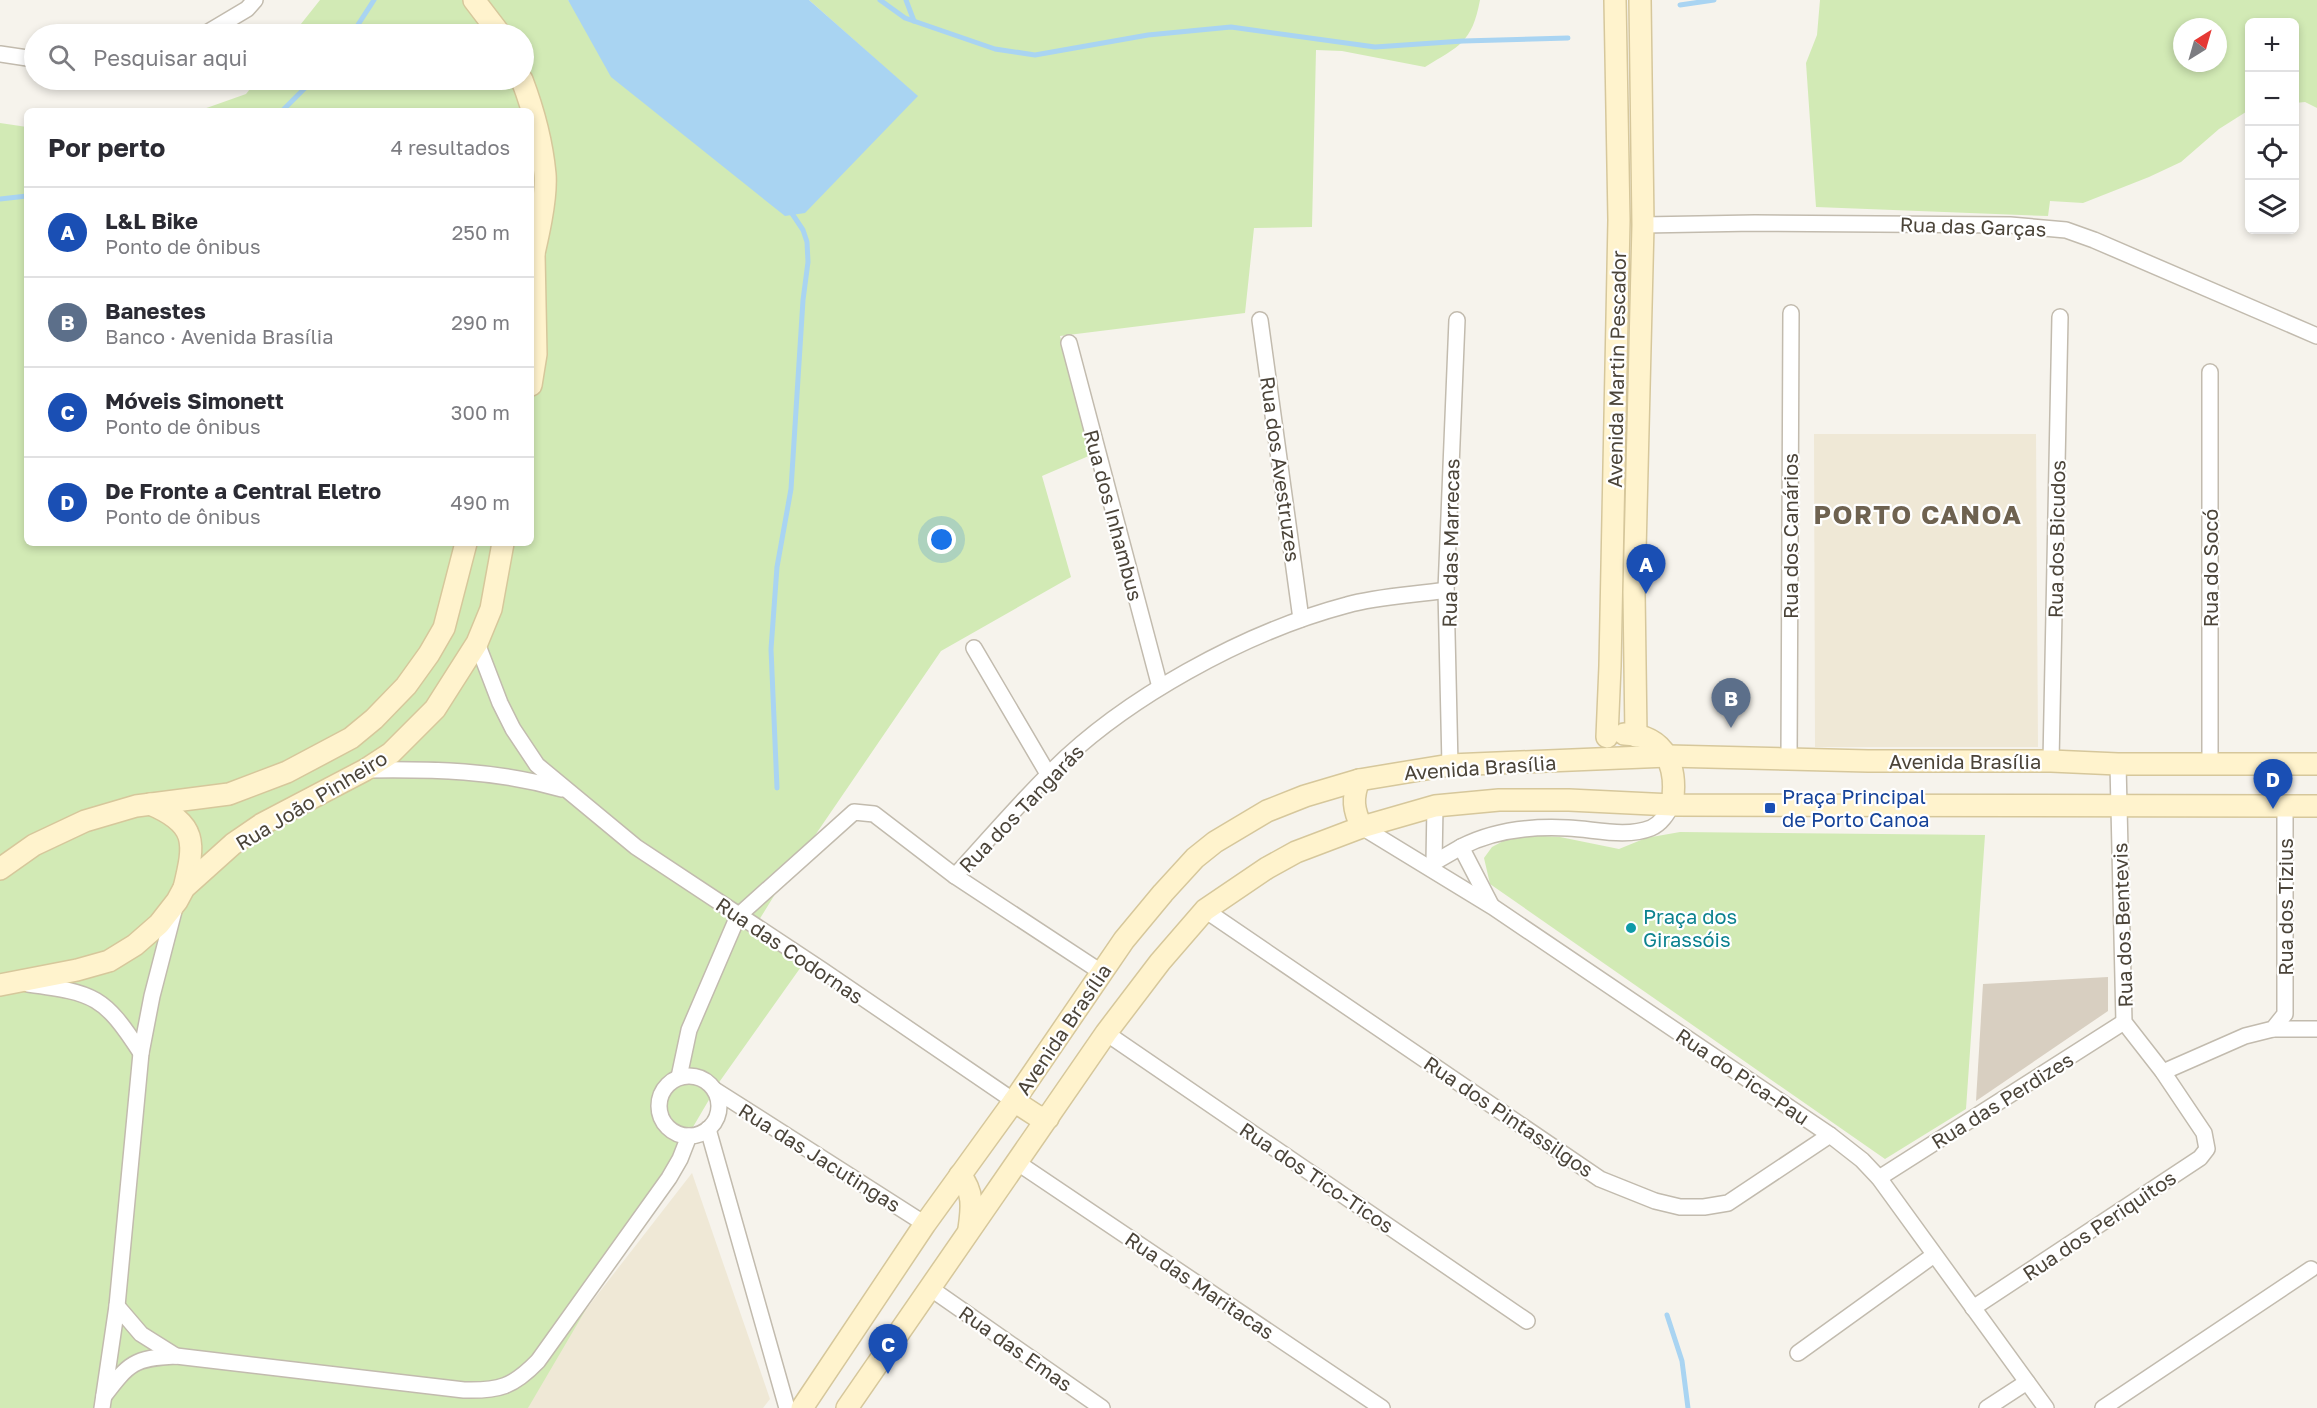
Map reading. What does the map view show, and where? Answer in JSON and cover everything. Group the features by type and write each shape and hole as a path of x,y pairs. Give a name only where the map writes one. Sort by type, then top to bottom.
{"street":[{"path":"222,24 247,9 255,0"},
{"path":"474,0 492,24"},
{"name":"Avenida Martin Pescador","path":"1607,737 1619,220 1615,0"},
{"name":"Avenida Martin Pescador","path":"1636,735 1634,592 1643,225 1640,0"},
{"path":"0,54 24,58"},
{"path":"526,90 532,108"},
{"path":"534,118 545,176 534,247"},
{"name":"Rua das Garças","path":"1643,225 1755,223 2010,225 2066,230 2317,336"},
{"path":"534,307 536,354 534,366"},
{"name":"Rua dos Canários","path":"1789,759 1791,313"},
{"name":"Rua dos Bicudos","path":"2051,761 2060,317"},
{"name":"Rua dos Avestruzes","path":"1260,320 1301,619"},
{"name":"Rua das Marrecas","path":"1450,765 1446,590 1457,321"},
{"name":"Rua dos Inhambus","path":"1069,343 1160,687"},
{"name":"Rua do Socó","path":"2210,372 2210,765"},
{"name":"Rua João Pinheiro","path":"0,869 34,845 84,821 110,812 150,804 229,794 294,768 351,738 374,720 406,686 429,654 444,628 465,546"},
{"name":"Rua João Pinheiro","path":"7,984 109,961 135,945 159,924 180,895 233,844 262,824 365,770 391,753 435,709 477,643 491,609 502,546"},
{"name":"Rua dos Tangarás","path":"955,876 1048,774 1097,731 1160,687 1222,654 1301,619 1349,604 1446,590"},
{"name":"Rua das Codornas","path":"477,643 500,703 513,729 537,765 636,847 1014,1101"},
{"path":"974,648 1048,774"},
{"path":"1431,864 1478,838 1496,833 1568,828 1620,832 1642,831 1660,822 1672,805 1674,781 1668,756 1653,742 1627,734 1607,737 1597,743 1581,759"},
{"name":"Avenida Brasília","path":"802,1408 925,1224 1014,1101 1101,972 1163,893 1195,858 1215,842 1267,811 1305,796 1359,780 1450,765 1581,759 1668,756 2051,761 2118,764 2317,764"},
{"name":"Rua dos Bentevis","path":"2118,764 2124,1022 2163,1072 2204,1133"},
{"name":"Rua das Codornas","path":"365,770 426,769 484,772 538,782 571,792"},
{"path":"1359,780 1355,789 1353,807 1362,827"},
{"name":"Avenida Brasília","path":"847,1408 1106,1033 1160,963 1205,910 1286,857 1362,827 1435,806 1500,800 1569,800 1672,805 2317,806"},
{"path":"103,1402 117,1306 141,1053 152,996 192,858 189,836 175,816 150,804"},
{"path":"1431,864 1435,806"},
{"name":"Rua dos Tizius","path":"2273,1029 2283,1018 2286,1009 2285,806"},
{"path":"679,1077 689,1030 738,916 854,812 874,814 955,876 1101,972"},
{"name":"Rua do Pica-Pau","path":"1362,827 1431,864 1830,1135 1862,1160 1879,1178 2046,1408"},
{"path":"1461,847 1493,907"},
{"name":"Rua dos Pintassilgos","path":"1205,910 1600,1179 1655,1201 1680,1207 1704,1207 1728,1203 1830,1135"},
{"path":"7,984 80,992 99,1001 115,1015 141,1053"},
{"name":"Rua das Perdizes","path":"1879,1178 2124,1022"},
{"path":"2163,1072 2245,1036 2273,1029 2317,1029"},
{"name":"Rua dos Tico-Ticos","path":"1106,1033 1527,1321"},
{"path":"679,1077 699,1077 715,1090 719,1100 719,1111 715,1121 708,1129 689,1136 678,1134 663,1120 660,1100 663,1090 670,1082 679,1077"},
{"name":"Rua das Jacutingas","path":"715,1090 925,1224"},
{"path":"1014,1101 1037,1116 1048,1118"},
{"path":"708,1129 787,1408"},
{"name":"Rua dos Periquitos","path":"1973,1308 2200,1158 2208,1149 2204,1133"},
{"path":"103,1402 128,1367 149,1357 176,1356 464,1390 497,1389 511,1384 524,1376 538,1361 675,1168 689,1136"},
{"name":"Rua das Maritacas","path":"1018,1162 1382,1408"},
{"path":"960,1175 971,1197 972,1212 969,1230"},
{"path":"1798,1353 1934,1255"},
{"path":"2103,1408 2312,1269"},
{"name":"Rua das Emas","path":"930,1288 1102,1408"},
{"path":"117,1306 141,1334 176,1356"},
{"path":"1987,1408 2027,1382"}],"shaded area":[{"path":"1814,434 2036,434 2038,747 1815,747"},
{"path":"692,1173 770,1399 763,1408 522,1408 514,1402"}],"green space":[{"path":"320,0 568,0 574,8 917,96 809,0 1480,0 1473,26 1468,35 1447,54 1425,67 1342,51 1316,50 1312,227 1254,228 1245,313 1060,336 1091,455 1042,476 1071,577 941,651 777,891 759,920 808,957 720,1081 528,1408 0,1408 0,123 24,127 24,546 534,546 534,108 206,108 246,94 249,90 534,90 534,24 301,24"},
{"path":"1820,0 2317,0 2317,108 2305,102 2299,103 2299,18 2245,18 2245,113 2219,129 2181,162 2083,203 2050,201 2048,216 1816,207 1806,63 1817,35"},
{"path":"1680,832 1985,835 1966,1109 1885,1159 1490,884 1484,858 1492,847 1507,839 1528,835 1560,837 1619,849 1646,838"}],"water":[{"path":"568,0 809,0 918,96 805,213 785,216 611,77"}],"building":[{"path":"2108,977 2108,1011 1976,1101 1983,984"}],"waterway":[{"path":"358,24 374,0"},
{"path":"880,0 905,18 995,49 1035,55 1148,35 1231,27 1375,47 1463,41 1568,38"},
{"path":"906,0 914,21"},
{"path":"1680,5 1714,0"},
{"path":"285,108 303,90"},
{"path":"0,199 24,196"},
{"path":"777,788 771,649 777,567 791,489 803,300 808,262 807,242 803,230 789,209"},
{"path":"1667,1315 1682,1361 1688,1408"}],"place":[{"name":"L&L Bike","path":"1646,594"},
{"name":"Banestes","path":"1731,728"},
{"name":"Praça Principal de Porto Canoa","path":"1770,808"},
{"name":"De Fronte a Central Eletro","path":"2273,809"},
{"name":"Praça dos Girassóis","path":"1631,928"},
{"name":"Móveis Simonett","path":"888,1374"}],"district":[{"name":"PORTO CANOA","path":"1918,514"}]}
